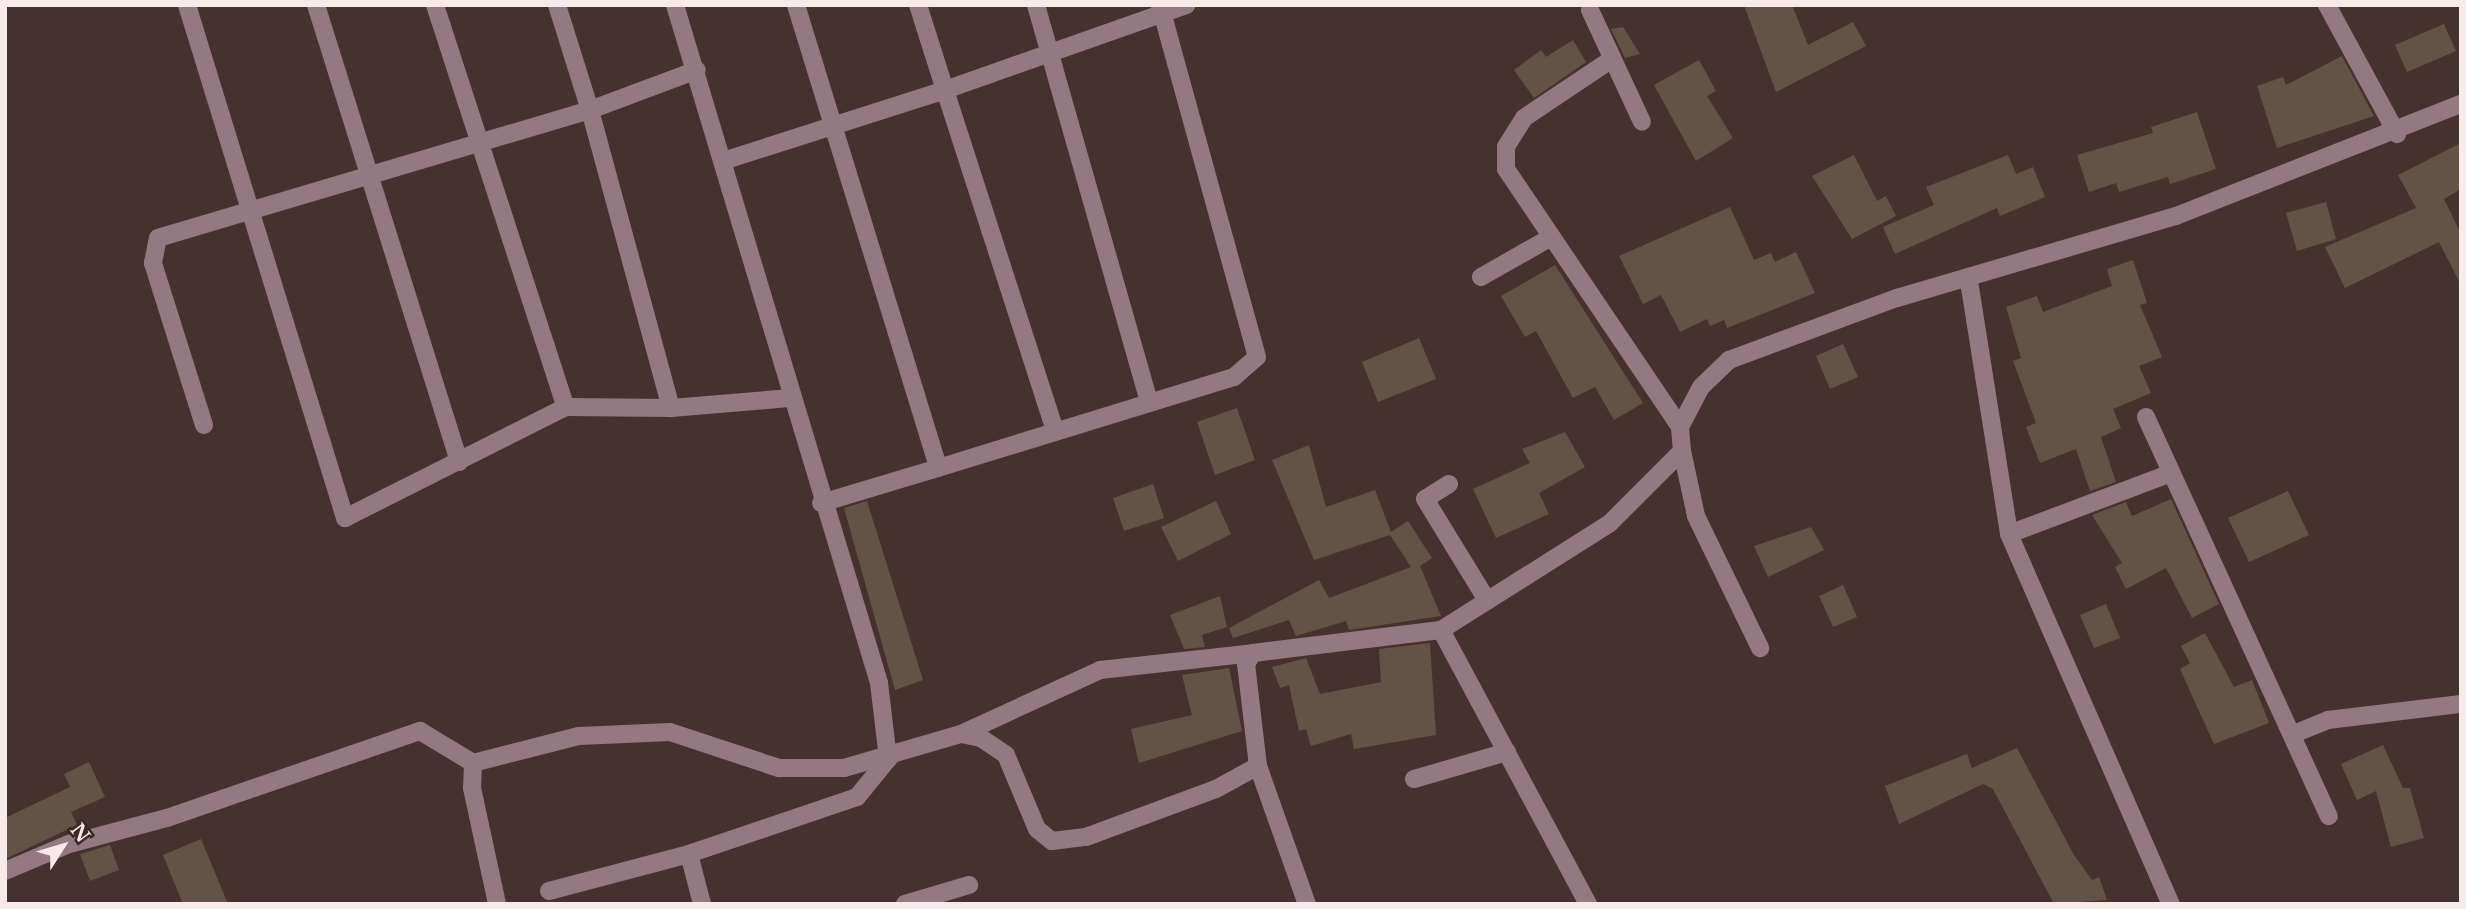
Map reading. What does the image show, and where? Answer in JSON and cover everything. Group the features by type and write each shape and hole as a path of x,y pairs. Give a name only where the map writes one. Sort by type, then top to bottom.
{"street":[{"path":"187,5 247,213 345,518 566,407 671,408 789,398"},
{"path":"316,5 366,178 459,461"},
{"path":"435,5 566,407"},
{"path":"557,5 590,110 671,408"},
{"path":"549,891 689,854 857,797 888,759 879,683 789,398 697,70 675,5"},
{"path":"796,5 938,468"},
{"path":"918,5 1055,431"},
{"path":"1036,5 1149,403"},
{"path":"723,161 1051,58 1162,12 1186,5"},
{"path":"2327,5 2398,134"},
{"path":"1590,10 1642,122"},
{"path":"821,503 1234,377 1257,357 1162,12"},
{"path":"1612,59 1524,118 1506,147 1506,169 1548,239 1681,427"},
{"path":"204,425 154,250 170,233 247,213 590,110 697,70"},
{"path":"1760,648 1696,516 1682,451 1681,427 1701,387 1730,360 1810,326 1969,281 2176,216 2398,134 2461,104"},
{"path":"1481,277 1548,239"},
{"path":"1969,281 2009,534 2171,904"},
{"path":"2146,417 2296,733 2329,816"},
{"path":"5,871 69,844 167,818 420,731 473,763 579,736 670,732 779,768 844,768 888,759 961,734 1100,670 1441,630 1487,600 1538,574 1610,523 1682,451"},
{"path":"2009,534 2171,473"},
{"path":"1449,484 1425,499 1487,600"},
{"path":"1441,630 1588,904"},
{"path":"1253,653 1246,664 1258,765 1307,904"},
{"path":"2296,733 2328,720 2461,704"},
{"path":"961,734 981,738 1006,755 1037,829 1052,841 1086,837 1216,789 1258,765"},
{"path":"1414,779 1507,752"},
{"path":"473,763 472,788 496,904"},
{"path":"689,854 702,904"},
{"path":"905,904 969,885"}],"building":[{"path":"1744,5 1792,5 1808,45 1853,22 1866,46 1776,92"},
{"path":"2444,24 2456,51 2407,72 2395,45"},
{"path":"1623,27 1640,54 1625,58 1611,29"},
{"path":"1573,40 1586,62 1534,98 1514,70 1541,50 1546,57"},
{"path":"2342,56 2374,116 2277,148 2257,86 2283,77 2286,85"},
{"path":"1699,60 1716,91 1707,96 1733,138 1696,161 1654,85"},
{"path":"2197,112 2216,169 2170,184 2168,177 2119,192 2116,183 2089,192 2077,155 2153,133 2151,127"},
{"path":"2461,143 2461,189 2444,199 2461,234 2461,285 2439,242 2345,288 2325,247 2416,208 2398,175"},
{"path":"1854,155 1877,201 1886,196 1896,216 1852,239 1812,176"},
{"path":"2008,155 2016,174 2033,167 2045,197 2000,216 1997,208 1895,254 1883,227 1934,205 1926,187"},
{"path":"2326,202 2336,239 2297,251 2286,213"},
{"path":"1730,207 1754,260 1771,253 1775,262 1796,252 1815,293 1727,328 1724,320 1710,326 1707,319 1680,332 1661,295 1643,304 1619,256"},
{"path":"2133,260 2147,303 2140,305 2162,357 2139,366 2151,393 2113,409 2121,428 2101,437 2116,482 2090,491 2076,449 2040,463 2026,427 2036,423 2013,361 2021,358 2006,307 2037,296 2043,312 2112,286 2107,269"},
{"path":"1555,265 1643,403 1614,420 1595,387 1573,398 1536,331 1525,337 1501,296"},
{"path":"1419,338 1436,379 1378,402 1362,362"},
{"path":"1843,344 1858,377 1830,389 1816,356"},
{"path":"1237,408 1255,460 1215,475 1197,422"},
{"path":"1565,432 1585,467 1539,493 1549,514 1496,538 1473,489 1530,463 1522,449"},
{"path":"1309,445 1326,507 1375,490 1391,532 1408,521 1432,558 1420,566 1441,616 1349,630 1346,621 1296,636 1289,620 1233,638 1229,628 1319,580 1329,598 1411,567 1390,535 1314,560 1272,460"},
{"path":"1153,484 1164,518 1124,531 1113,498"},
{"path":"2288,491 2309,535 2249,562 2228,518"},
{"path":"2171,499 2219,604 2192,618 2166,568 2126,589 2115,567 2122,563 2092,515 2126,502 2132,516"},
{"path":"867,501 923,680 895,690 844,508"},
{"path":"1216,501 1231,534 1178,561 1161,527"},
{"path":"1811,527 1824,550 1768,577 1754,546"},
{"path":"1843,585 1857,617 1833,627 1819,596"},
{"path":"1220,596 1227,627 1202,635 1205,647 1184,649 1170,615"},
{"path":"2106,604 2120,638 2094,648 2080,615"},
{"path":"2205,633 2234,687 2252,680 2269,723 2214,744 2180,669 2190,663 2181,646"},
{"path":"1430,643 1436,735 1354,749 1351,734 1311,746 1306,729 1299,731 1289,685 1280,688 1272,667 1306,658 1320,694 1381,682 1379,649"},
{"path":"1229,668 1242,731 1139,763 1131,729 1192,715 1182,675"},
{"path":"2383,745 2403,788 2410,788 2424,838 2391,847 2376,791 2357,800 2341,764"},
{"path":"2017,748 2074,855 2092,880 2099,877 2107,900 2054,904 1993,789 1983,784 1899,824 1885,786 1967,754 1972,768"},
{"path":"89,762 105,797 71,812 77,825 5,859 5,818 70,787 64,774"},
{"path":"201,839 228,904 183,904 163,855"},
{"path":"110,845 119,870 90,881 80,854"}]}
